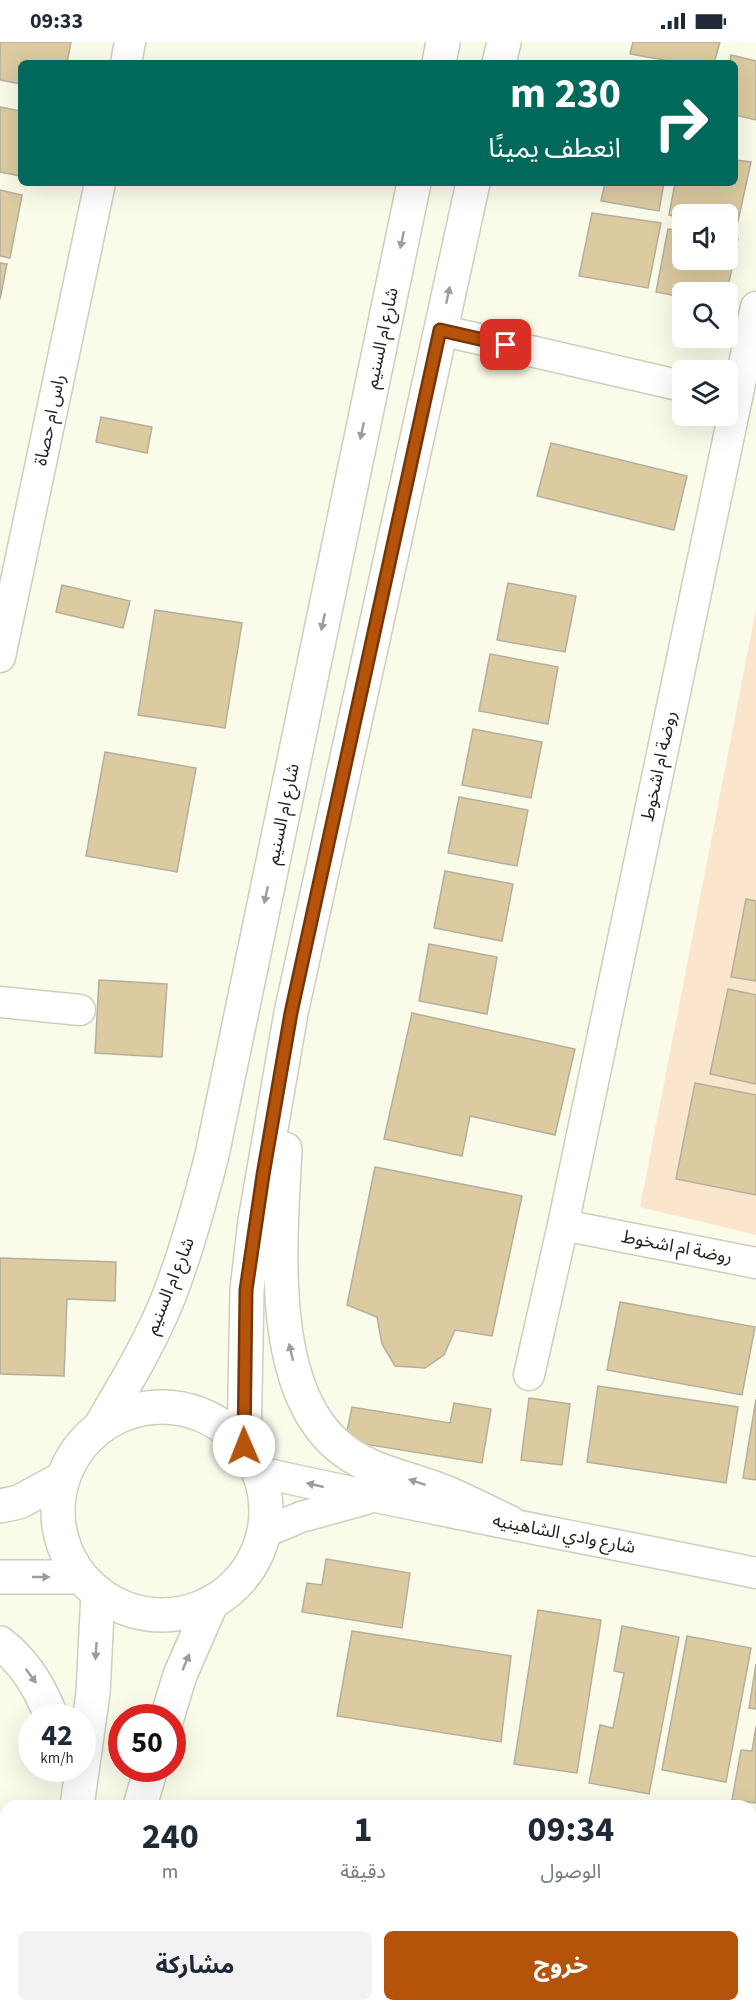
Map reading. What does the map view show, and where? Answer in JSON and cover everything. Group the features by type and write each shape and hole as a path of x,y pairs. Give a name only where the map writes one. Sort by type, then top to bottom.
{"main road":[{"path":"440,60 443,42"},
{"path":"500,60 504,42"},
{"name":"شارع ام السنيم","path":"100,1427 141,1357 168,1297 192,1231 212,1155 413,186"},
{"path":"252,1459 221,1425 191,1411 160,1407 128,1413 100,1427 78,1450 63,1478 58,1504 60,1530 67,1555 90,1585 123,1607 153,1614 183,1613 212,1602 236,1585 254,1560 265,1532 266,1502 252,1459 246,1290 255,1221 291,1013 472,186"},
{"path":"291,1013 283,1200 283,1298 292,1358 308,1410 324,1433 345,1452 378,1470 436,1488 509,1522"},
{"path":"0,1506 19,1502 63,1478"},
{"path":"0,1577 90,1585"},
{"path":"78,1800 93,1693 90,1585"},
{"path":"171,1704 180,1676 212,1602"},
{"path":"0,1643 16,1656 39,1687 46,1704"},
{"path":"64,1782 65,1800"},
{"path":"142,1800 147,1782"}],"street":[{"path":"127,60 130,42"},
{"name":"راس ام حصاة","path":"0,657 99,186"},
{"name":"روضة ام اشخوط","path":"738,375 756,307"},
{"path":"440,330 672,384"},
{"name":"روضة ام اشخوط","path":"529,1375 563,1224 726,426"},
{"path":"0,1002 80,1010"},
{"name":"روضة ام اشخوط","path":"563,1224 756,1263"},
{"name":"شارع وادي الشاهينيه","path":"252,1459 372,1497 509,1522 756,1573"},
{"name":"شارع وادي الشاهينيه","path":"265,1532 301,1518 372,1497"}],"shaded area":[{"path":"756,609 756,1235 640,1207"}],"building":[{"path":"0,42 71,42 68,60 18,60 18,83 0,80"},
{"path":"633,42 720,42 715,60 664,60 630,54"},
{"path":"731,55 756,61 756,120 738,116 738,60 730,60"},
{"path":"0,107 18,110 18,175 0,172"},
{"path":"738,160 751,162 738,221 738,204 672,204 672,216 669,215 674,186 738,186"},
{"path":"604,186 663,186 659,211 601,201"},
{"path":"0,190 22,195 10,258 0,256"},
{"path":"592,213 661,223 648,288 579,276"},
{"path":"668,229 672,230 672,270 732,270 729,282 672,282 672,295 656,292"},
{"path":"0,263 7,264 0,299"},
{"path":"101,417 152,427 147,453 96,442"},
{"path":"551,443 687,476 674,530 537,496"},
{"path":"508,583 576,596 565,652 497,640"},
{"path":"62,585 130,601 123,628 56,612"},
{"path":"155,610 242,623 225,728 138,715"},
{"path":"490,654 558,667 548,724 479,711"},
{"path":"473,729 542,742 531,798 462,785"},
{"path":"105,752 196,768 177,872 86,856"},
{"path":"459,797 528,810 517,866 448,853"},
{"path":"445,871 513,884 502,941 434,928"},
{"path":"746,899 756,901 756,981 731,977"},
{"path":"429,944 497,957 487,1014 419,1001"},
{"path":"99,980 167,984 162,1057 95,1053"},
{"path":"728,989 756,995 756,1084 710,1074"},
{"path":"412,1013 575,1049 555,1135 470,1116 462,1156 384,1139"},
{"path":"695,1083 756,1095 756,1195 676,1179"},
{"path":"375,1167 522,1196 492,1336 455,1330 444,1355 425,1368 395,1366 382,1344 377,1317 347,1305"},
{"path":"0,1258 116,1262 115,1301 67,1299 64,1376 0,1374"},
{"path":"620,1302 755,1327 742,1395 607,1370"},
{"path":"598,1386 738,1407 726,1483 587,1462"},
{"path":"529,1398 570,1404 562,1465 521,1460"},
{"path":"756,1399 756,1480 743,1478"},
{"path":"454,1403 491,1409 482,1463 345,1441 352,1407 450,1423"},
{"path":"326,1559 410,1573 402,1628 302,1612 307,1583 322,1585"},
{"path":"538,1610 601,1620 577,1773 514,1764"},
{"path":"622,1626 679,1637 649,1794 589,1783 600,1725 613,1728 624,1673 614,1671"},
{"path":"352,1631 511,1656 501,1742 337,1716"},
{"path":"687,1636 751,1648 726,1782 662,1770"},
{"path":"756,1664 756,1709 749,1708"},
{"path":"756,1726 756,1800 732,1800 741,1750 752,1751"}],"route":[{"path":"244,1446 246,1290 255,1221 291,1013 440,330 506,345"}]}
